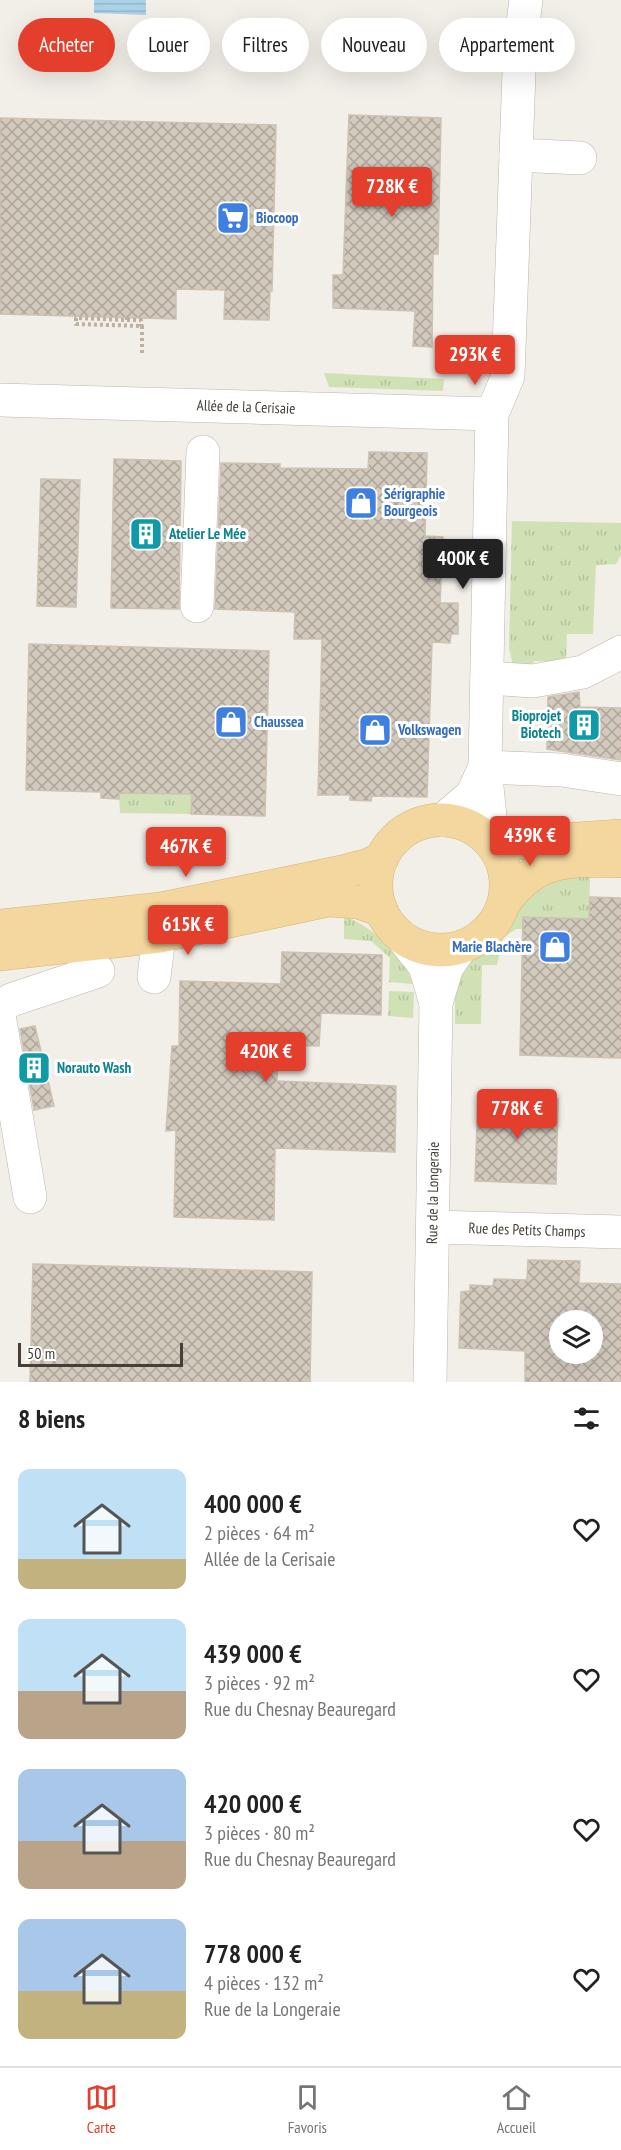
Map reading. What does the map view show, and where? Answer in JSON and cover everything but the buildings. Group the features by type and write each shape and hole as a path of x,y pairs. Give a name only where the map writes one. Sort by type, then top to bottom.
{"main road":[{"path":"504,903 505,872 489,841 466,825 443,820 424,822 407,830 392,842 382,858 376,884 381,910 390,926 403,938 421,947 441,951 461,947 488,931 517,884 547,866 563,861 621,861"},
{"path":"489,841 621,836"},
{"path":"0,926 161,909 342,872 382,858"},
{"path":"0,954 159,936 328,900 358,902 381,910"}],"street":[{"path":"489,841 490,817 485,766 492,414 508,376 520,45 526,0"},
{"path":"516,155 580,158"},
{"name":"Allée de la Cerisaie","path":"0,400 492,414"},
{"path":"197,606 203,452"},
{"path":"487,678 533,681 583,672 621,652"},
{"path":"485,766 562,770 621,779"},
{"path":"443,820 472,795 485,766"},
{"path":"154,977 159,936"},
{"name":"Rue de la Longeraie","path":"403,938 425,966 436,1003"},
{"name":"Rue de la Longeraie","path":"430,1382 436,1003 447,967 461,947"},
{"path":"0,1012 1,1007 11,1000 98,971"},
{"path":"0,1021 30,1197"},
{"name":"Rue des Petits Champs","path":"433,1227 621,1232"}],"path":[{"path":"141,326 76,324 76,318 141,320 142,355"}],"green space":[{"path":"324,373 444,379 443,391 329,387"},
{"path":"512,521 621,523 621,555 616,564 596,565 593,634 567,634 566,662 534,661 530,670 514,669 509,648"},
{"path":"119,793 192,794 191,814 120,813"},
{"path":"590,876 589,919 523,917 523,929 516,929 503,938 497,965 482,965 481,1024 455,1024 455,986 472,957 494,942 522,899 554,879"},
{"path":"344,916 376,934 386,943 402,962 413,984 389,982 390,958 371,941 344,939"},
{"path":"389,991 414,992 413,1018 388,1016"}],"water":[{"path":"94,0 146,0 146,15 94,13"}],"place":[{"name":"Biocoop","path":"233,218"},
{"name":"Sérigraphie Bourgeois","path":"361,503"},
{"name":"Atelier Le Mée","path":"146,534"},
{"name":"Chaussea","path":"231,722"},
{"name":"Bioprojet Biotech","path":"584,725"},
{"name":"Volkswagen","path":"375,730"},
{"name":"Marie Blachère","path":"555,947"},
{"name":"Norauto Wash","path":"34,1068"}]}
